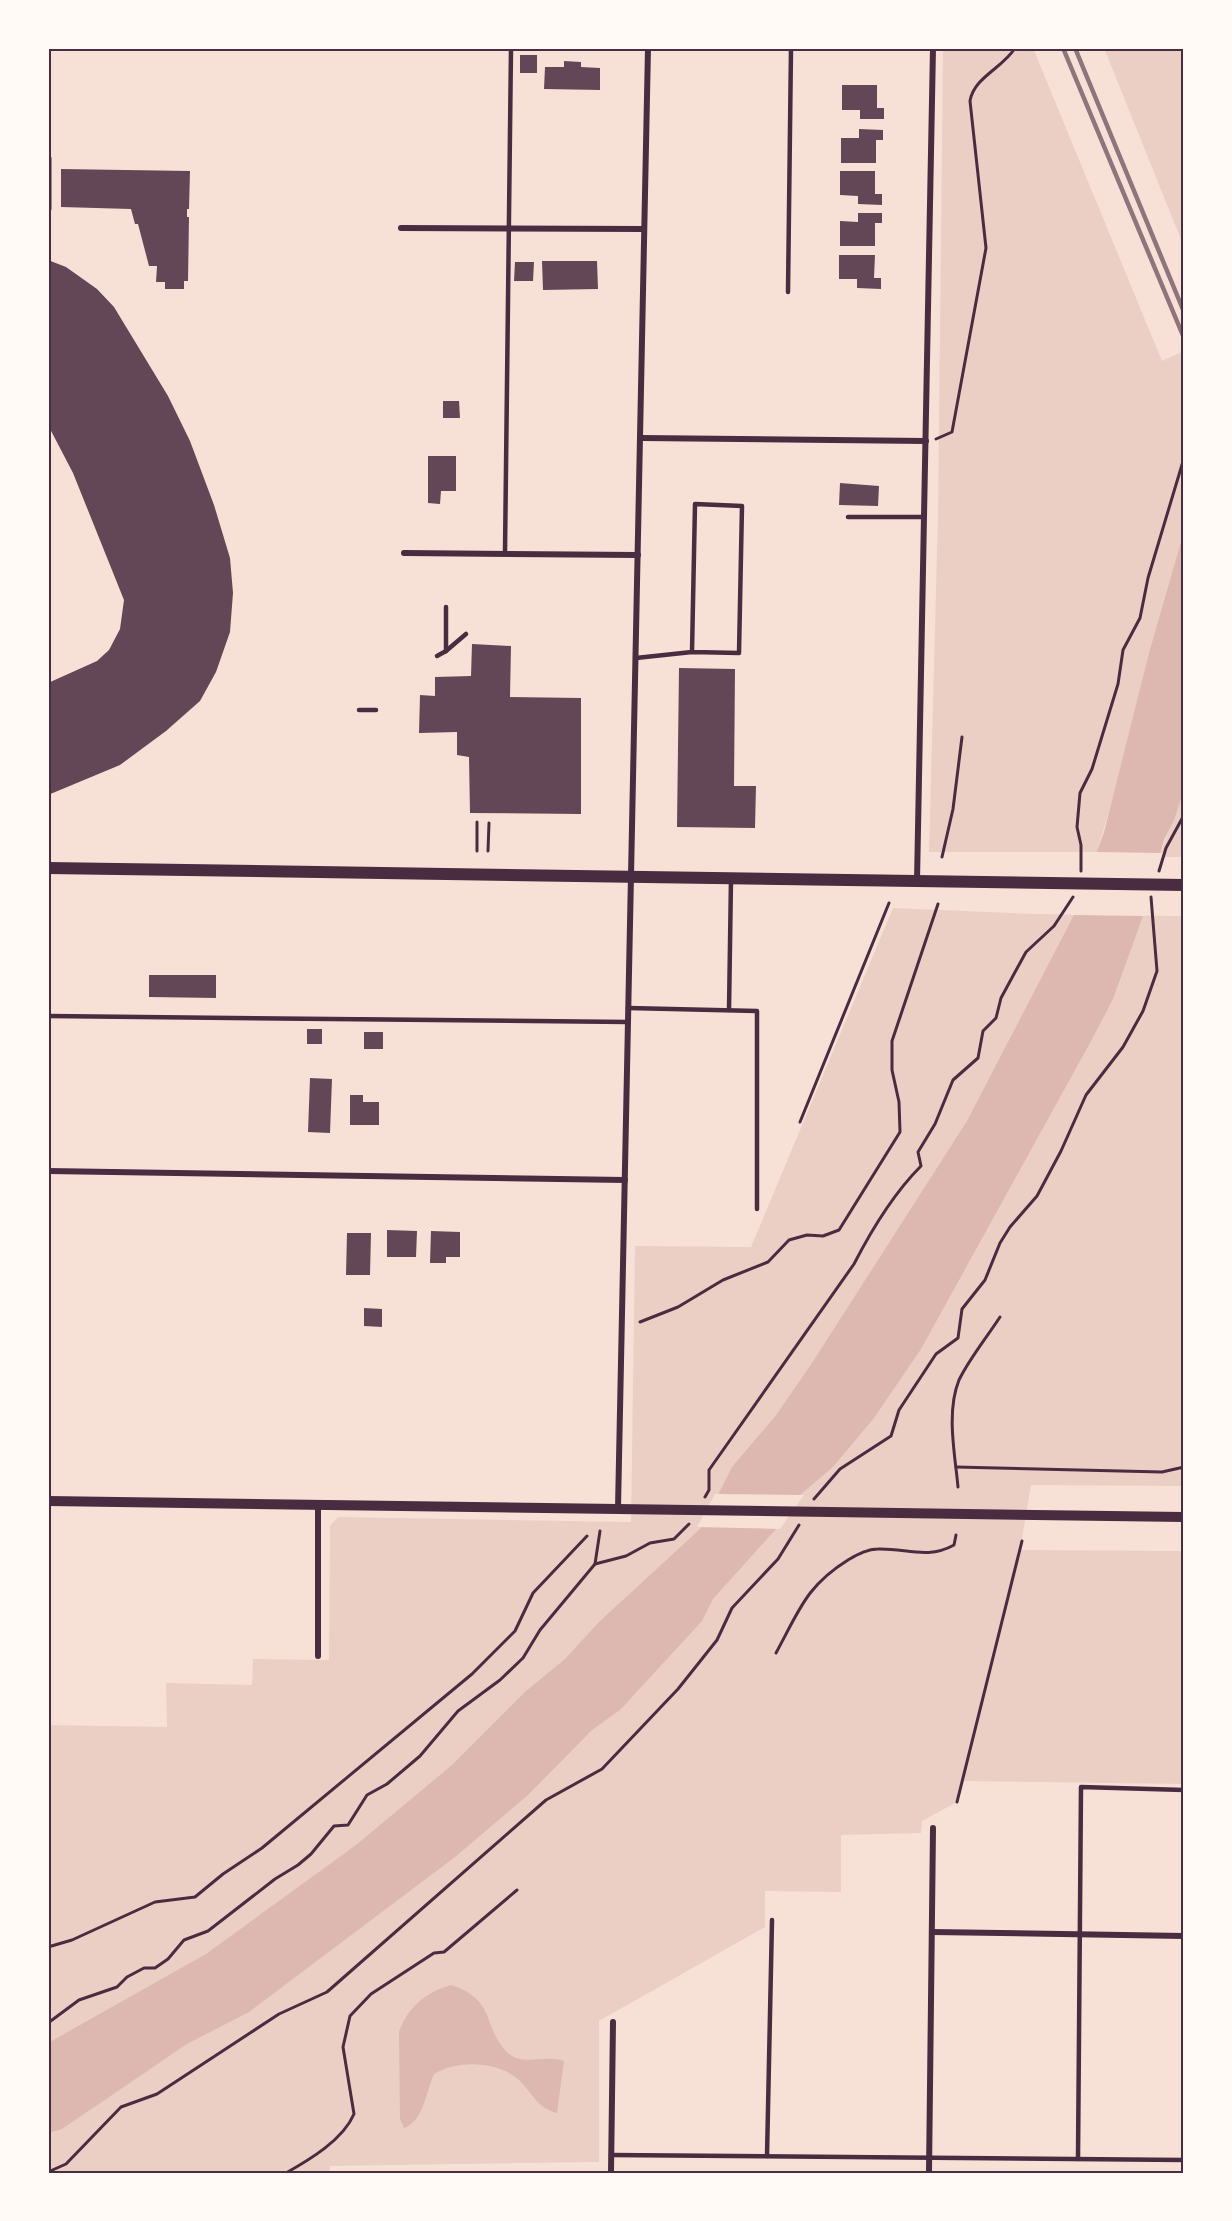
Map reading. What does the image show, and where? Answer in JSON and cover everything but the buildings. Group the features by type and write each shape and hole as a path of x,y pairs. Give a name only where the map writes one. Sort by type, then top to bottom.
{"main road":[{"path":"48,868 1184,885"}],"street":[{"path":"618,1509 648,48"},
{"path":"917,881 933,48"},
{"path":"401,228 644,229"},
{"path":"641,438 926,441"},
{"path":"404,553 505,552 638,555"},
{"path":"48,1171 625,1180"},
{"path":"48,1500 1184,1517"},
{"path":"318,1504 318,1656"},
{"path":"929,2173 933,1828"},
{"path":"932,1932 1184,1936"},
{"path":"611,2173 613,2022"}],"lane":[{"path":"505,552 511,48"},
{"path":"788,292 791,48"},
{"path":"636,658 692,652 739,652 742,506 695,504 692,652"},
{"path":"848,517 924,517"},
{"path":"446,607 446,651"},
{"path":"438,656 466,634"},
{"path":"359,710 376,710"},
{"path":"729,1010 731,879"},
{"path":"628,1008 757,1011 757,1209"},
{"path":"48,1016 628,1022"},
{"path":"1078,2159 1081,1787 1184,1790"},
{"path":"767,2156 772,1920"},
{"path":"611,2155 1184,2160"}],"path":[{"path":"926,441 946,436 952,432 983,272 985,230 970,101 972,92 979,82 1007,61 1015,48"},
{"path":"48,158 50,208"},
{"path":"1079,879 1081,845 1077,827 1080,793 1092,769 1118,684 1123,650 1140,618 1148,578 1184,458"},
{"path":"942,856 952,809 962,737"},
{"path":"1156,880 1166,848 1184,815"},
{"path":"477,822 477,851"},
{"path":"488,851 489,823"},
{"path":"703,1499 709,1490 709,1470 854,1264 868,1237 909,1178 921,1166 918,1152 935,1124 953,1080 978,1058 983,1031 996,1018 1001,998 1026,952 1054,926 1074,896 1076,888"},
{"path":"814,1500 840,1469 891,1436 899,1410 936,1354 958,1338 962,1309 985,1281 1000,1243 1010,1227 1046,1181 1086,1095 1123,1047 1143,1011 1157,971 1150,901 1153,890"},
{"path":"800,1122 889,903"},
{"path":"640,1322 678,1307 723,1280 768,1262 789,1240 807,1235 823,1236 839,1230 900,1132 899,1102 892,1070 892,1041 938,904"},
{"path":"958,1487 953,1418 960,1380 1000,1317"},
{"path":"956,1467 1162,1472 1184,1467"},
{"path":"595,1564 626,1556 650,1543 674,1539 687,1528 692,1519"},
{"path":"48,2172 66,2164 121,2107 157,2094 279,2014 327,1992 546,1800 602,1769 678,1689 717,1640 732,1608 778,1558 802,1519"},
{"path":"48,2023 79,2000 117,1987 127,1977 144,1968 155,1968 168,1959 184,1940 208,1931 311,1854 334,1826 348,1825 367,1795 387,1784 420,1756 458,1711 500,1680 523,1658 540,1630 595,1564 600,1531"},
{"path":"776,1653 810,1590 831,1571 859,1553 876,1548 926,1555 941,1552 954,1545 956,1535"},
{"path":"48,1947 72,1940 155,1902 195,1897 262,1848 472,1674 515,1631 533,1593 587,1536"},
{"path":"957,1802 1022,1541"},
{"path":"286,2173 311,2159 350,2124 354,2114 343,2047 350,2016 371,1994 434,1953 444,1952 517,1890"}],"shaded area":[{"path":"943,48 1033,48 1162,361 1184,351 1184,531 1150,649 1124,759 1097,852 929,852 938,515"},
{"path":"1104,48 1184,48 1184,247"},
{"path":"1184,531 1184,790 1174,820 1164,840 1143,916 1113,999 1090,1043 921,1349 874,1418 833,1467 800,1495 776,1529 713,1599 702,1621 620,1710 592,1730 528,1795 455,1857 249,2012 187,2044 62,2129 48,2133 48,2043 206,1954 356,1845 452,1765 526,1691 565,1659 599,1622 702,1527 732,1467 777,1414 814,1360 967,1121 1074,915 1104,832 1150,649"},
{"path":"1184,790 1184,857 1159,857"},
{"path":"893,908 1035,914 1184,916 1184,1486 1031,1485 1020,1550 1184,1551 1184,1784 962,1781 957,1802 922,1821 921,1833 841,1835 841,1892 765,1891 765,1927 599,2021 599,2162 330,2166 330,2173 48,2173 48,1725 167,1727 166,1683 252,1685 253,1659 329,1660 330,1526 338,1517 631,1522 635,1246 751,1247"},
{"path":"451,1985 476,1998 483,2007 500,2044 509,2054 528,2060 558,2059 564,2061 557,2113 541,2105 514,2076 492,2067 468,2064 444,2069 434,2074 424,2105 416,2119 404,2128 400,2119 399,2032 407,2015 419,2002 426,1996"}],"pier":[{"path":"1094,852 1163,853 1146,916 1071,915"},
{"path":"715,1494 804,1495 780,1529 697,1527"}],"railway":[{"path":"1063,48 1184,338"},
{"path":"1075,48 1184,312"}]}
